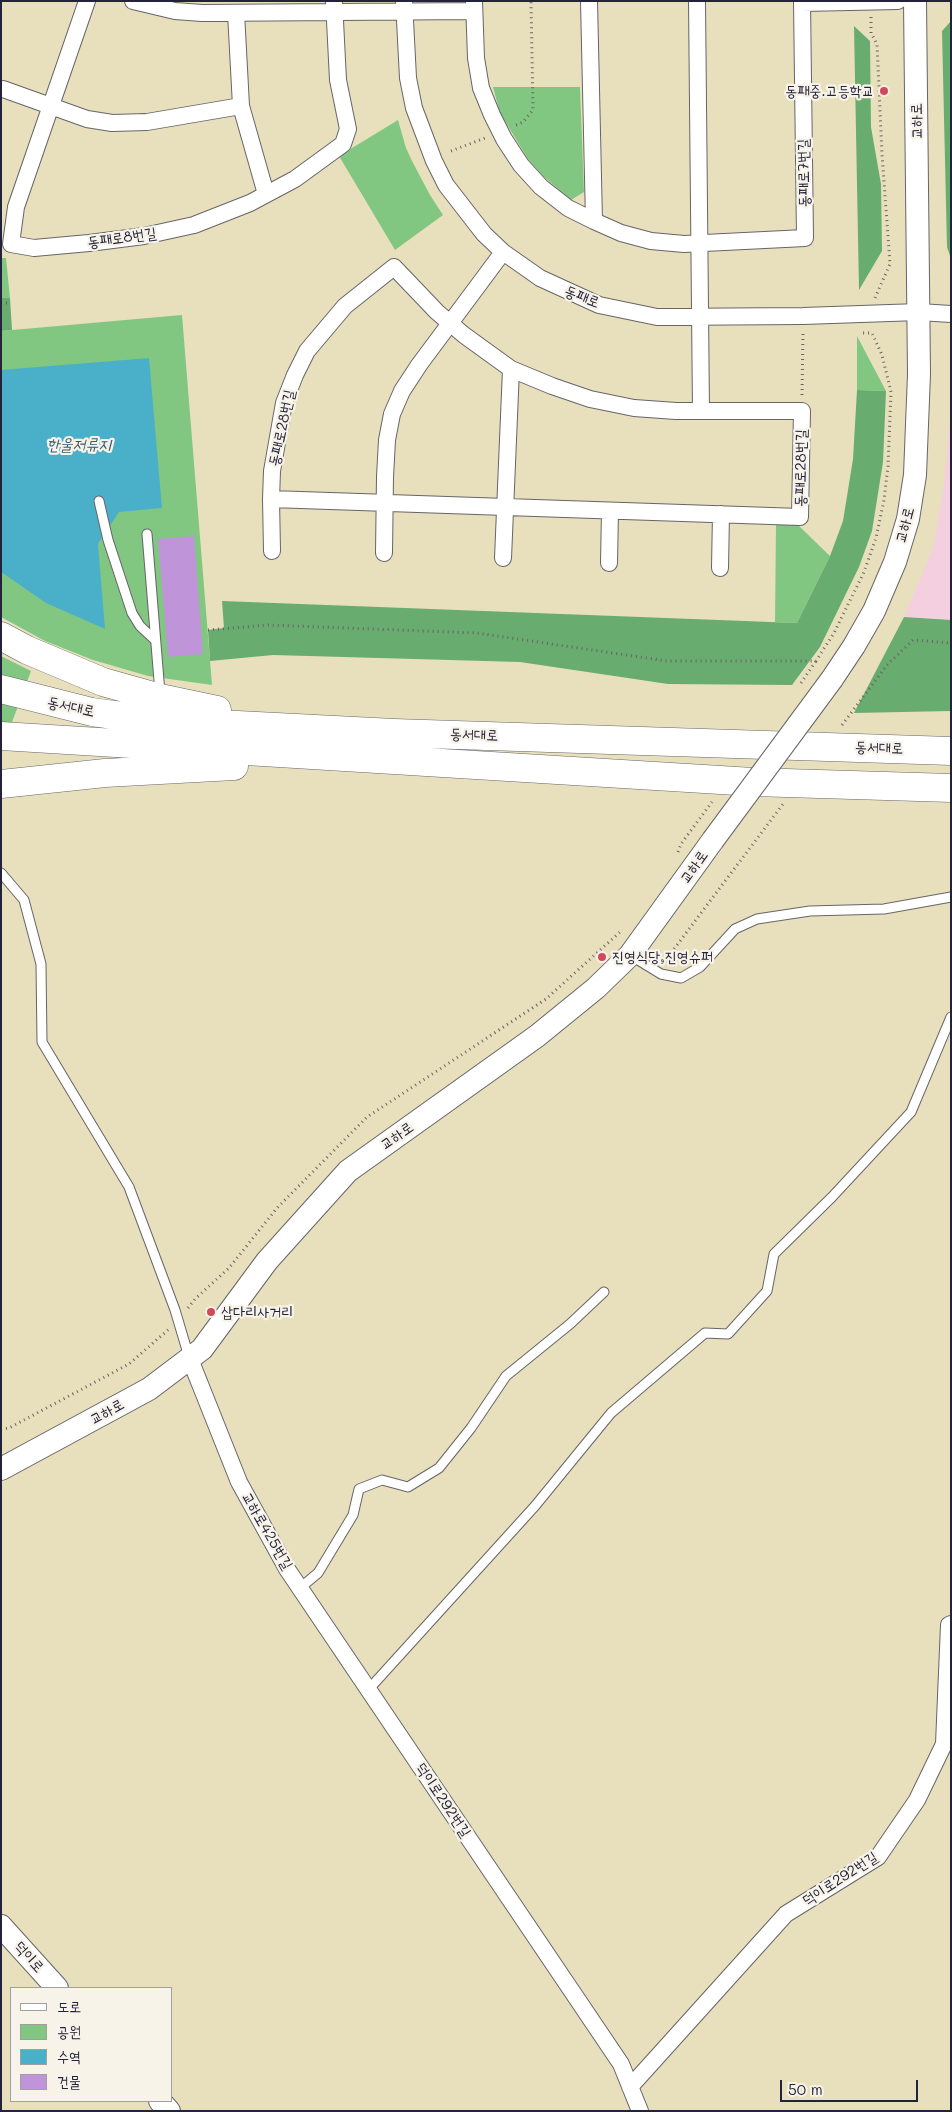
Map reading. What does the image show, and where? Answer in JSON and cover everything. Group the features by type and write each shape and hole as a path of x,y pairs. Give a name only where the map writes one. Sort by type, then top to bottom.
{"highway":[{"path":"1,636 27,650 103,682 160,698 228,712 394,732"},
{"name":"동서대로","path":"1,689 92,712 158,721 394,732 951,751"},
{"name":"동서대로","path":"1,736 593,773 951,788"},
{"path":"1,784 105,773 212,766 593,773"}],"street":[{"name":"동패로8번길","path":"86,1 51,105 8,206 11,244 34,248 144,236 194,225 266,194 295,179 343,144 348,129 338,80 334,7"},
{"path":"134,1 175,11 236,12 404,6"},
{"path":"589,1 594,221"},
{"path":"697,1 701,411"},
{"name":"동패로7번길","path":"404,6 474,6 476,58 482,88 500,132 521,165 541,187 568,208 621,233 651,241 699,244 805,238 802,2 898,1"},
{"name":"교하로","path":"1,1469 150,1389 190,1359 202,1349 267,1261 348,1172 538,1036 596,988 630,955 832,679 854,646 874,611 895,562 908,519 915,475 918,424 919,312 915,1"},
{"name":"동패로","path":"404,6 408,78 423,135 446,185 484,234 503,252 540,278 599,305 658,317 803,316 919,312 951,314"},
{"path":"236,12 241,106 266,194"},
{"path":"3,89 87,119 112,123 146,122 241,106"},
{"path":"384,552 387,440 392,414 402,390 449,323 503,252"},
{"name":"동패로28번길","path":"271,499 800,517 802,411 701,411 634,408 590,399 511,369 449,323 394,267 345,306 307,351 295,375 284,403 278,430 271,499 272,551"},
{"path":"503,558 511,369"},
{"path":"609,563 610,511"},
{"path":"720,568 721,514"},
{"name":"교하로425번길","path":"190,1359 239,1482 287,1569 369,1689"},
{"name":"덕이로292번길","path":"630,2087 786,1914 878,1857 917,1800 944,1744 949,1625 951,1624"},
{"name":"덕이로292번길","path":"369,1689 621,2064 640,2111"},
{"name":"덕이로","path":"1,1926 56,1987"}],"lane":[{"path":"99,501 108,540 132,614 140,626 155,640"},
{"path":"147,534 160,698"},
{"path":"1,873 24,900 41,964 42,1042 129,1187 190,1359"},
{"path":"630,955 661,974 681,978 700,967 735,929 757,919 810,910 884,909 951,897"},
{"path":"369,1689 535,1506 611,1413 705,1333 728,1334 767,1291 774,1254 911,1112 951,1017"},
{"path":"300,1588 318,1573 353,1515 359,1489 382,1480 408,1487 439,1468 471,1428 506,1376 570,1324 604,1292"}],"path":[{"path":"451,151 523,122 533,110 531,1"},
{"path":"796,691 834,633 864,572 876,538 884,500 888,466 891,392 882,355 872,333 875,298 890,264 877,44 871,33 871,2"},
{"path":"1,303 10,303"},
{"path":"802,411 803,316"},
{"path":"793,333 813,333"},
{"path":"852,333 872,333"},
{"path":"208,630 268,625 477,633 667,660 816,661"},
{"path":"678,853 681,844 729,780"},
{"path":"1,1430 9,1428 129,1364 178,1321 195,1299 229,1268 277,1208 367,1117 546,999 620,931"}],"shaded area":[{"path":"951,404 951,620 904,617 933,548 944,486"}],"green space":[{"path":"951,21 951,259 947,247 942,31"},
{"path":"854,26 870,41 871,127 881,184 882,251 859,290"},
{"path":"493,87 580,87 584,192 571,200 543,176 528,159 500,113"},
{"path":"398,120 412,161 443,215 395,250 339,156"},
{"path":"1,258 6,258 10,298 1,298"},
{"path":"1,298 10,298 12,330 1,331"},
{"path":"182,315 212,685 148,676 93,660 45,641 1,617 1,331"},
{"path":"857,336 886,391 857,390"},
{"path":"857,390 886,391 883,462 872,531 859,567 820,647 792,685 668,684 520,662 273,655 210,661 208,630 224,628 222,601 797,623 830,556 843,521 853,459"},
{"path":"776,524 798,525 830,556 797,623 775,622"},
{"path":"904,617 951,620 951,711 854,713"},
{"path":"1,656 31,671 1,752"}],"water":[{"name":"한울저류지","path":"149,358 162,508 119,512 98,544 105,629 46,603 1,572 1,370"}],"building":[{"path":"194,536 203,654 168,657 158,539"}],"place":[{"name":"동패중.고등학교","path":"884,91"},
{"name":"진영식당,진영슈퍼","path":"602,957"},
{"name":"삽다리사거리","path":"211,1312"}]}
